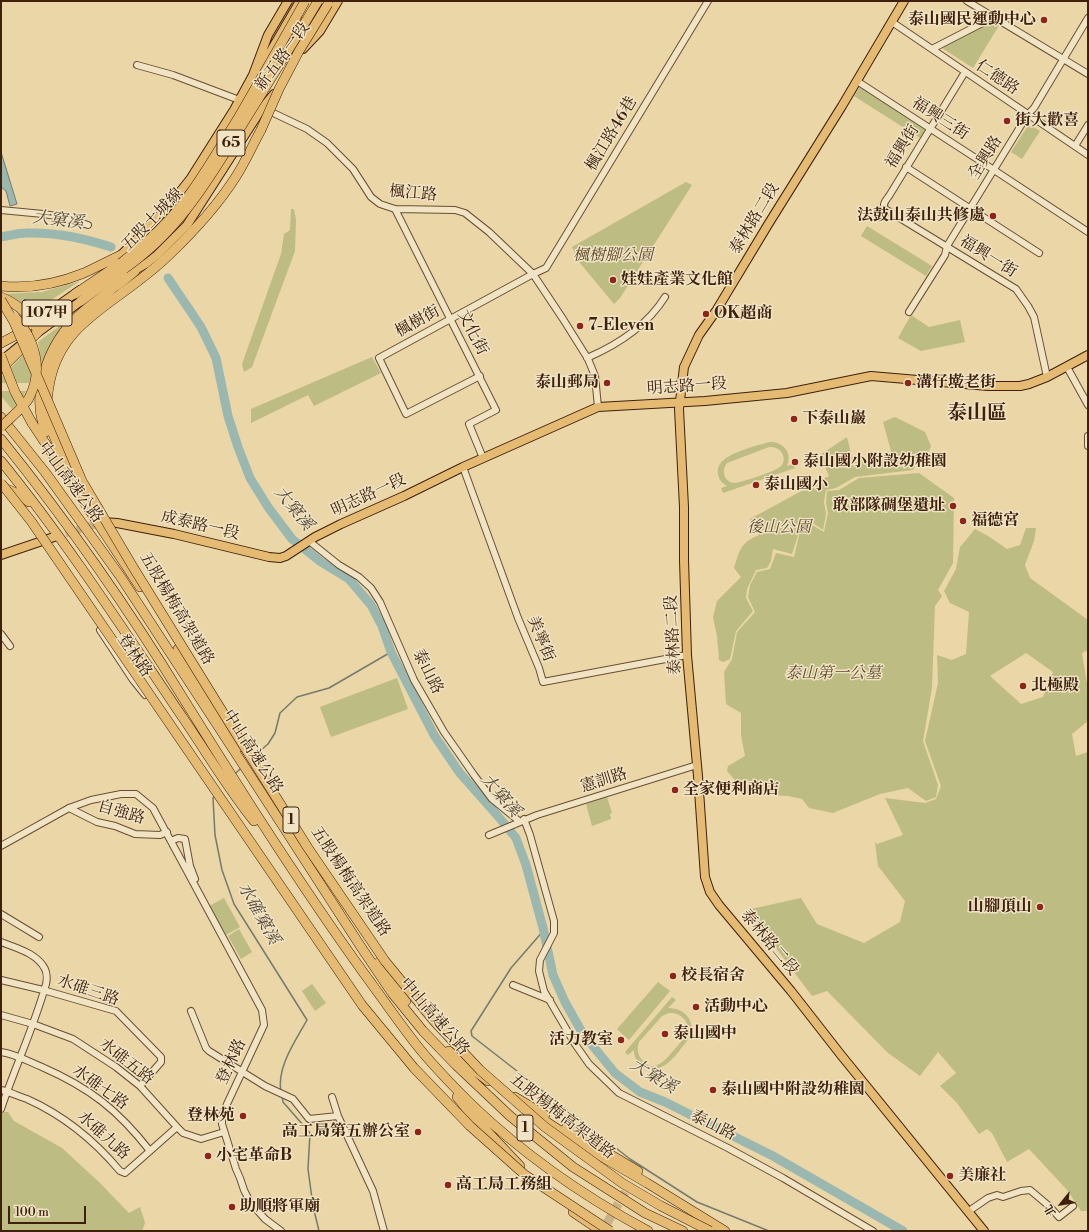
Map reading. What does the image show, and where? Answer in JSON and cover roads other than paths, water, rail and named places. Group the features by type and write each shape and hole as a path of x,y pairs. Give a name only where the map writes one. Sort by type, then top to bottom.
{"highway":[{"name":"五股土城線","path":"78,297 155,244 180,218 203,189 318,1"},
{"path":"87,505 69,472 50,426 47,410 47,393 51,374 57,357 64,345 84,322 142,278 168,256 193,230 224,193 235,177 261,130 299,50 327,2"},
{"name":"五股土城線","path":"123,266 163,227 184,203 202,177 309,3"},
{"path":"276,75 309,3"},
{"path":"239,100 252,91 286,41 301,22"},
{"path":"1,286 19,288 32,287 63,280 82,274 123,254"},
{"path":"87,505 52,445 45,429 40,413 42,378 48,360 57,341 72,321 135,271"},
{"path":"1,299 22,310 33,322 38,332 1,369"},
{"name":"五股楊梅高架道路","path":"1,299 14,322 82,481 145,586 308,848 385,961 434,1021 480,1070 545,1126 622,1183 661,1206 710,1231"},
{"path":"1,307 10,312 23,326 32,344 37,361 36,380 29,399 1,427"},
{"path":"1,343 20,333"},
{"path":"1,356 15,392 32,423 140,586 243,758"},
{"name":"中山高速公路","path":"1,417 45,472 120,576 249,767 360,947 392,993 423,1031 456,1065 510,1116 573,1167 646,1213 683,1231"},
{"name":"中山高速公路","path":"1,439 33,478 108,582 182,696 231,783 340,940 415,1044 471,1104 527,1152 575,1187 648,1231"},
{"path":"1,460 14,476 53,533 225,773"},
{"path":"1,485 27,500 42,514 53,533"},
{"name":"1","path":"1,485 31,521 362,1005 414,1068 470,1126 526,1175 605,1229"},
{"path":"249,767 365,943 397,989 432,1034"},
{"path":"392,993 432,1034 460,1060 485,1080 575,1141 634,1175 725,1231"},
{"path":"415,1044 469,1112 530,1177 565,1206 605,1229"},
{"path":"485,1080 608,1153 734,1231"},
{"path":"626,1189 634,1175"}],"main road":[{"name":"新五路一段","path":"123,254 172,202 191,178 213,144 253,75 268,35 288,1"},
{"name":"新五路一段","path":"253,75 262,66 300,1"},
{"name":"新五路一段","path":"262,108 269,101 301,51 320,31 338,1"},
{"name":"泰林路二段","path":"904,1 857,81 716,311 699,335 684,367 679,403 684,510 687,655 705,870 707,885 710,892 719,905 791,991 841,1056 984,1231"},
{"name":"新五路一段","path":"135,271 157,255 187,225 216,182 262,108 276,75 327,2"},
{"name":"107甲","path":"1,361 38,332 78,297 123,254"},
{"name":"107甲","path":"1,349 33,322 78,297 135,271"},
{"name":"明志路一段","path":"290,555 309,541 463,467 598,407 705,402 786,393 871,376 1006,387 1020,386 1048,376 1088,355"},
{"name":"成泰路一段","path":"102,522 117,523 174,534 269,557 280,558 290,555"},
{"path":"1,555 43,542 53,533"}],"street":[{"name":"楓江路46巷","path":"533,274 546,268 708,1"},
{"path":"967,1 1088,74"},
{"path":"932,49 994,17"},
{"name":"全興路","path":"909,312 945,255 947,246 970,208 1028,114 1034,108 1088,18"},
{"name":"仁德路","path":"892,22 1088,155"},
{"name":"楓江路","path":"137,65 173,75 269,110 307,129 327,143 353,169 371,197 380,204 395,209 456,210 465,213 489,232 533,274 587,358 595,376 598,407"},
{"name":"福興街","path":"889,196 965,72"},
{"name":"福興三街","path":"857,81 1088,232"},
{"path":"1075,146 1088,125"},
{"path":"906,168 1040,253"},
{"name":"福興一街","path":"889,196 884,204 885,209 1016,289 1028,306 1036,323 1048,376"},
{"name":"文化街","path":"395,209 496,410 469,424 483,458"},
{"path":"1,210 56,216 88,225"},
{"name":"楓樹街","path":"480,376 406,414 379,358 533,274"},
{"path":"587,358 606,350 627,337 647,320 665,297"},
{"path":"1067,367 1088,405"},
{"path":"1088,436 1088,446"},
{"name":"美寧街","path":"463,467 543,682 687,655"},
{"name":"泰山路","path":"309,541 339,565 359,577 371,588 380,602 414,680 444,732 474,776 492,799 522,820 530,835 554,921 554,933 540,960 539,971 544,991 575,1044 589,1064 619,1093 728,1148 783,1178 871,1230"},
{"name":"登林路","path":"43,542 133,680 152,703 207,782"},
{"path":"1,634 10,646"},
{"name":"憲訓路","path":"489,835 522,820 697,765"},
{"name":"自強路","path":"1,846 69,808 81,803 121,794 136,794 153,808 171,841"},
{"name":"自強路","path":"69,808 97,822 115,826 135,834 160,835 167,832"},
{"name":"登林路","path":"202,899 190,866 185,839 178,838 171,841 202,899 262,1010 264,1017 264,1025 222,1116 222,1124 236,1169 250,1202 265,1219 281,1231"},
{"path":"1,914 39,937"},
{"path":"1,942 30,954 45,969 46,974 46,983 33,1024 1,1109"},
{"name":"水碓三路","path":"1,980 43,990 116,1011 161,1056 160,1062 140,1086"},
{"path":"513,985 550,1000"},
{"path":"192,1011 206,1048 212,1054 265,1086 293,1099 309,1119 338,1116"},
{"name":"水碓五路","path":"1,1015 33,1024 73,1039 116,1067 140,1086 183,1132 201,1139 224,1132"},
{"name":"水碓七路","path":"1,1052 20,1057 64,1076 88,1091 109,1106 132,1129 150,1151"},
{"name":"水碓九路","path":"1,1090 40,1105 71,1124 102,1150 120,1172 125,1173 177,1127"},
{"path":"332,1097 338,1116 373,1191 384,1231"},
{"path":"969,1211 988,1198 997,1195 1003,1197 1021,1191 1030,1190 1049,1206 1059,1217 1073,1206"}],"water":[{"path":"1,152 17,204 10,206 6,191 1,187"}],"waterway":[{"name":"大窠溪","path":"1,237 23,233 37,233 80,238 111,247"},
{"name":"大窠溪","path":"168,278 201,327 216,358 228,416 238,447 250,478 268,507 292,539 321,562 349,579 371,605 382,626 391,652 434,735 459,772 516,838 526,865 543,928 553,975 565,1002 583,1034 615,1073 640,1092 665,1102 773,1156 903,1231"},
{"name":"水確窠溪","path":"254,756 268,744 275,733 280,713 297,697 329,688 391,652"},
{"name":"水確窠溪","path":"235,774 241,768"},
{"name":"水確窠溪","path":"215,796 213,798 215,835 222,870 234,904 307,1020 284,1064 281,1073 281,1092"},
{"path":"544,930 511,968 471,1031 472,1036 630,1159 697,1202 769,1231"},
{"name":"水確窠溪","path":"282,1095 283,1102 310,1133 308,1169 313,1206 319,1231"}],"tunnel":[{"path":"54,537 103,522"},
{"path":"607,1223 627,1189"}],"place":[{"name":"泰山國民運動中心","path":"1044,20"},
{"name":"街大歡喜","path":"1007,121"},
{"name":"法鼓山泰山共修處","path":"993,216"},
{"name":"娃娃產業文化館","path":"613,280"},
{"name":"OK超商","path":"706,314"},
{"name":"7-Eleven","path":"580,326"},
{"name":"泰山郵局","path":"607,383"},
{"name":"溝仔墘老街","path":"908,383"},
{"name":"下泰山巖","path":"794,419"},
{"name":"泰山國小附設幼稚園","path":"795,462"},
{"name":"泰山國小","path":"756,485"},
{"name":"敢部隊碉堡遺址","path":"953,506"},
{"name":"福德宮","path":"963,521"},
{"name":"北極殿","path":"1023,686"},
{"name":"全家便利商店","path":"675,790"},
{"name":"山腳頂山","path":"1040,907"},
{"name":"校長宿舍","path":"673,976"},
{"name":"活動中心","path":"696,1007"},
{"name":"泰山國中","path":"665,1034"},
{"name":"活力教室","path":"621,1040"},
{"name":"泰山國中附設幼稚園","path":"713,1090"},
{"name":"登林苑","path":"243,1116"},
{"name":"高工局第五辦公室","path":"418,1132"},
{"name":"小宅革命B","path":"208,1156"},
{"name":"美廉社","path":"950,1176"},
{"name":"高工局工務組","path":"448,1185"},
{"name":"助順將軍廟","path":"232,1207"}],"district":[{"name":"泰山區","path":"977,414"}],"park label":[{"name":"楓樹腳公園","path":"613,256"},
{"name":"後山公園","path":"779,528"},
{"name":"泰山第一公墓","path":"833,674"}]}
